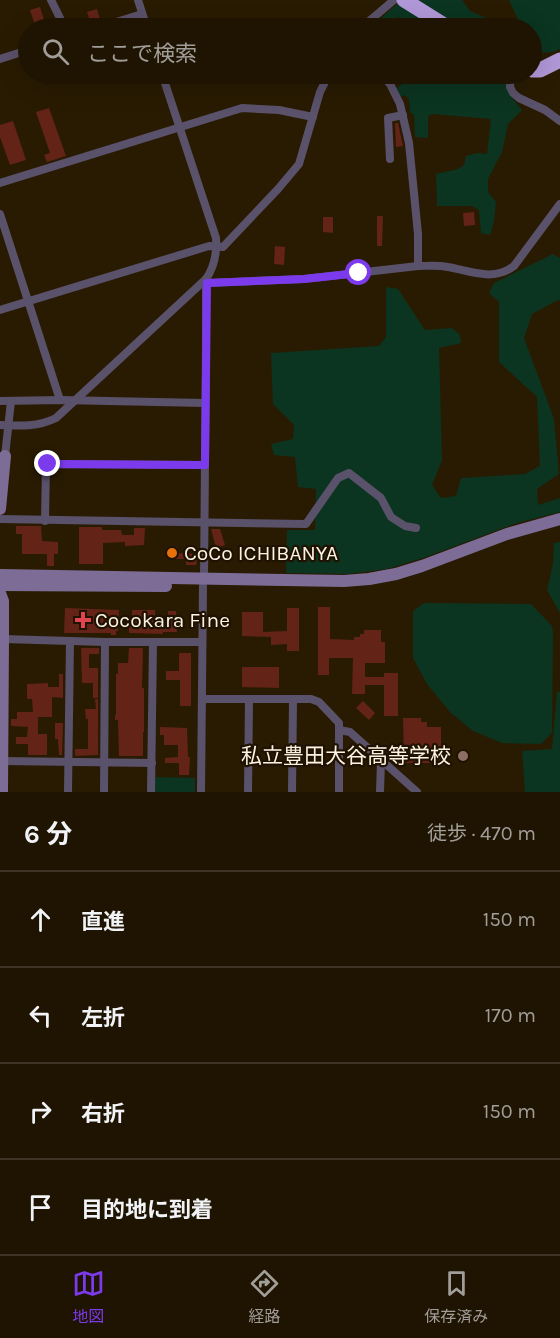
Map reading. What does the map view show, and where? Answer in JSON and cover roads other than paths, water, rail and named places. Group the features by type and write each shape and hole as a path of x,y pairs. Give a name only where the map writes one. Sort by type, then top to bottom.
{"highway":[{"path":"404,0 432,18"},
{"path":"542,69 560,60"}],"street":[{"path":"51,0 60,18"},
{"path":"138,0 143,18"},
{"path":"373,18 394,0"},
{"path":"129,18 142,14"},
{"path":"0,59 18,53"},
{"path":"4,426 33,426 56,418 206,281 213,266 216,238 165,84"},
{"path":"0,310 209,246 223,247 299,164 324,84"},
{"path":"390,84 400,104 409,143 416,204 418,266"},
{"path":"510,84 513,93 519,98 560,121"},
{"path":"0,183 242,108 279,110 313,117"},
{"path":"390,159 388,118 403,115"},
{"path":"206,281 304,279 418,266 447,267 476,274 500,274 514,266 560,204"},
{"path":"0,214 60,400"},
{"path":"201,792 206,281"},
{"path":"0,401 205,403"},
{"path":"0,509 5,456 4,426 11,401"},
{"path":"45,521 46,465 48,464 205,465"},
{"path":"0,519 306,524 338,478 349,473 381,498 391,518 405,526 416,528"},
{"path":"0,585 369,579 422,566 507,534 560,519"},
{"path":"0,575 344,588 369,587 420,574 508,542 560,527"},
{"path":"0,593 3,601 2,792"},
{"path":"3,639 202,642"},
{"path":"68,792 70,641"},
{"path":"104,792 105,642"},
{"path":"151,792 153,642"},
{"path":"202,699 311,699 319,702 338,721 339,792"},
{"path":"248,792 249,699"},
{"path":"292,792 293,700"},
{"path":"339,730 350,732 417,792"},
{"path":"2,761 152,763"},
{"path":"380,792 381,761"}],"place":[{"name":"CoCo ICHIBANYA","path":"172,553"},
{"name":"Cocokara Fine","path":"83,620"},
{"name":"私立豊田大谷高等学校","path":"463,756"}]}
